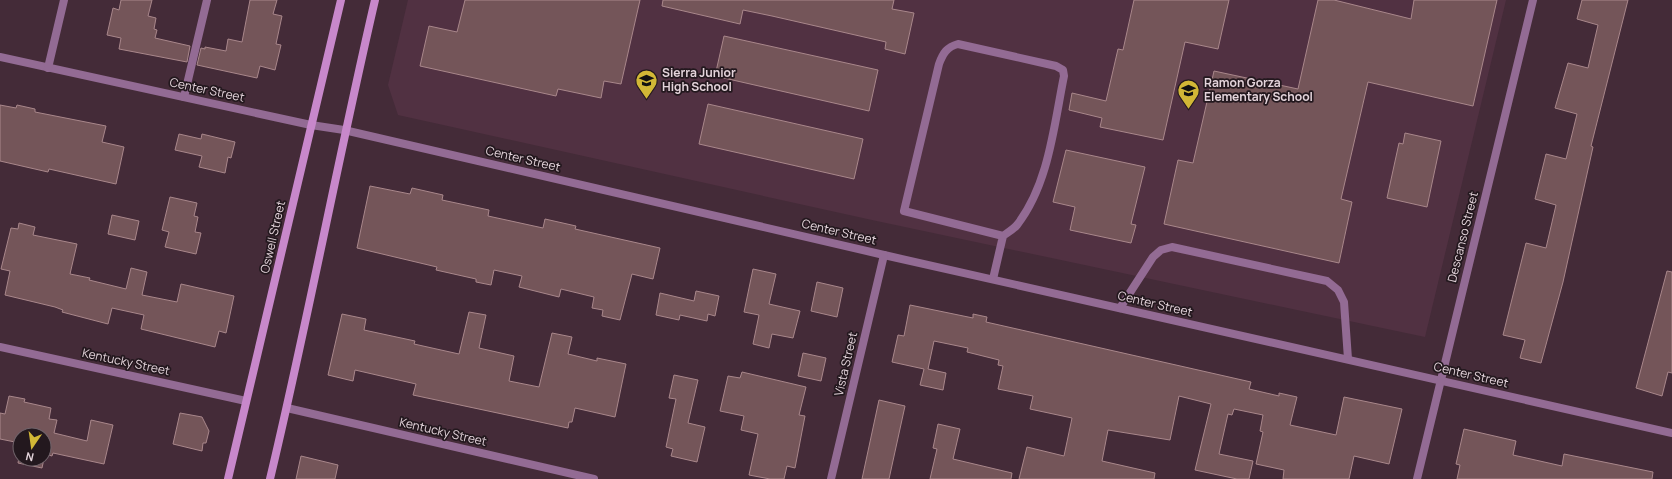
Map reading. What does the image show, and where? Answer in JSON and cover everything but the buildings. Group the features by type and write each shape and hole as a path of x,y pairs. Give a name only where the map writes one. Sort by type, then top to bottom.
{"main road":[{"name":"Oswell Street","path":"228,479 341,0"},
{"path":"270,479 287,408 344,130 375,0"}],"street":[{"path":"48,68 64,0"},
{"path":"184,97 207,0"},
{"name":"Descanso Street","path":"1417,479 1533,0"},
{"path":"993,279 1003,236 1016,226 1033,198 1046,161 1064,76 1063,70 1056,66 958,44 949,47 942,54 904,211 1003,236"},
{"name":"Center Street","path":"0,57 311,125 344,130 884,255 1672,432"},
{"path":"1120,308 1153,257 1161,250 1172,247 1327,281 1338,290 1344,302 1348,359"},
{"name":"Vista Street","path":"831,479 884,255"},
{"name":"Kentucky Street","path":"0,347 246,401"},
{"name":"Kentucky Street","path":"287,408 594,479"}],"shaded area":[{"name":"Ramon Gorza Elementary School","path":"408,0 1506,0 1425,337 872,220 398,115 388,85"}],"place":[{"name":"Sierra Junior High School","path":"646,100"},
{"name":"Ramon Gorza Elementary School","path":"1188,110"}]}
